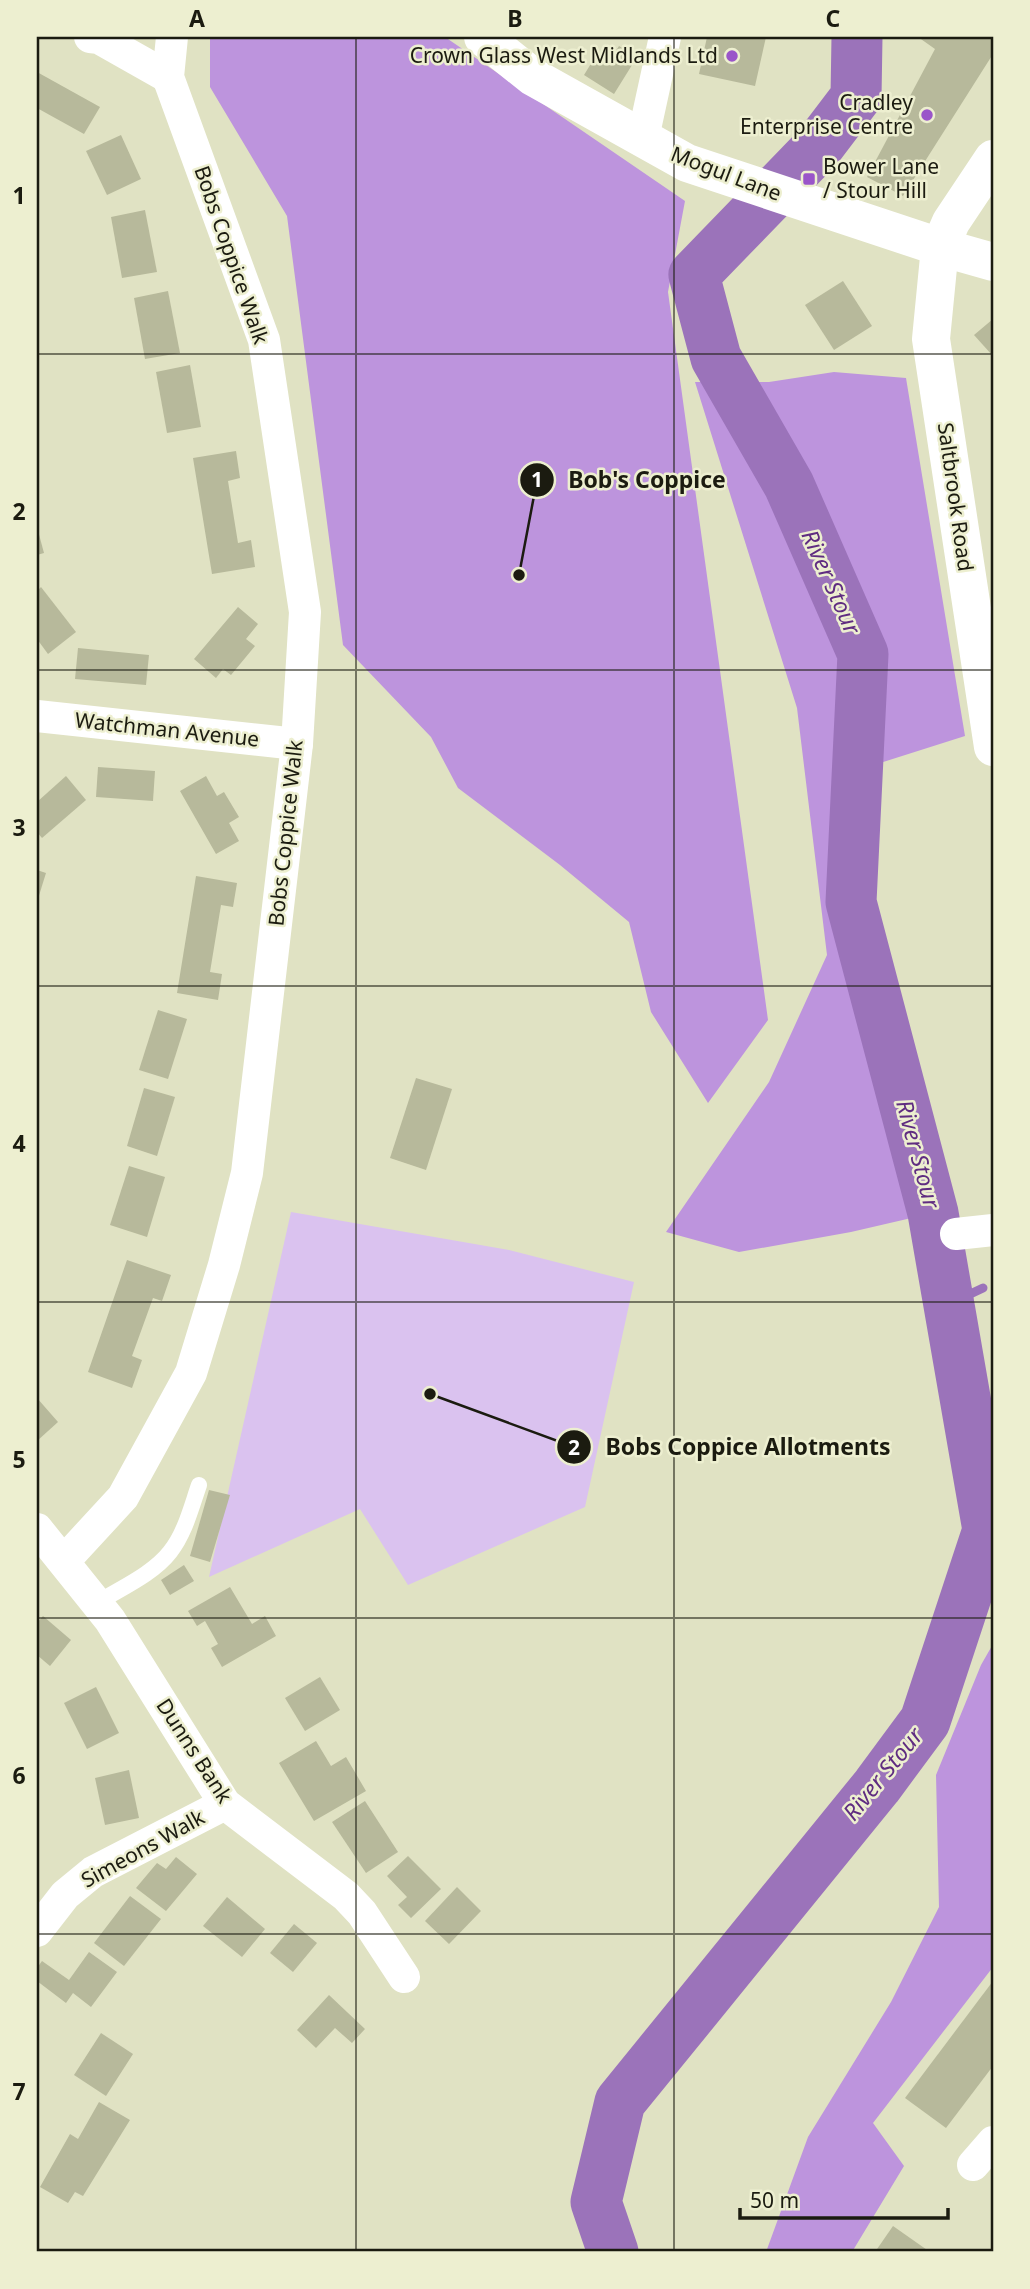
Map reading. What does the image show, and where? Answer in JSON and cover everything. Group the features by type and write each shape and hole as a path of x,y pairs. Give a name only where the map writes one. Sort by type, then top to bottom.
{"street":[{"path":"90,37 99,38 168,77 172,37"},
{"name":"Mogul Lane","path":"483,37 533,77 687,163 799,202 993,262"},
{"path":"643,138 665,37"},
{"name":"Bobs Coppice Walk","path":"65,1560 123,1497 191,1373 224,1265 247,1173 297,744 305,612 264,340 168,77"},
{"path":"940,247 951,222 993,159"},
{"name":"Saltbrook Road","path":"940,247 931,339 989,701 993,747"},
{"name":"Watchman Avenue","path":"37,716 297,744"},
{"path":"956,1234 993,1230"},
{"name":"Dunns Bank","path":"37,1529 65,1560 97,1603 226,1804 346,1896 362,1913 404,1978"},
{"name":"Simeons Walk","path":"37,1931 65,1895 93,1872 226,1804"}],"lane":[{"path":"97,1603 145,1573 169,1553 184,1527 199,1485"}],"shaded area":[{"path":"210,37 445,37 685,201 668,292 768,1020 708,1103 651,1012 629,922 560,865 458,788 431,737 343,645 287,216 210,87"},
{"path":"834,372 906,378 965,736 858,770 851,902 933,1213 851,1232 739,1252 666,1232 769,1082 827,955 797,708 695,382 769,382"},
{"path":"291,1212 509,1250 634,1282 585,1507 408,1585 360,1509 209,1577"},
{"path":"993,1644 993,1967 873,2123 904,2166 852,2252 766,2252 808,2137 891,2002 939,1907 936,1775 981,1665"}],"building":[{"name":"Crown Glass West Midlands Ltd","path":"707,37 766,37 755,86 699,74"},
{"name":"Cradley Enterprise Centre","path":"918,37 993,37 993,54 903,196 867,177 935,49"},
{"path":"619,46 637,57 614,94 584,75 595,57 607,65"},
{"path":"37,72 100,107 84,134 37,108"},
{"path":"121,135 141,179 107,195 86,151"},
{"path":"145,210 157,272 122,278 111,217"},
{"path":"843,281 872,326 834,350 805,305"},
{"path":"168,291 180,353 145,359 134,298"},
{"path":"993,319 993,353 992,355 974,335"},
{"path":"190,365 201,427 167,433 156,372"},
{"path":"236,451 240,478 228,481 238,543 251,540 255,567 212,574 193,458"},
{"path":"37,527 44,553 37,555"},
{"path":"41,587 76,632 48,654 37,639 37,591"},
{"path":"238,607 258,624 246,639 255,646 231,675 223,669 216,678 194,659"},
{"path":"78,648 149,655 146,685 75,679"},
{"path":"98,767 155,771 153,801 96,797"},
{"path":"66,776 86,800 42,838 37,832 37,802"},
{"path":"206,776 217,796 224,792 239,817 229,823 239,841 216,854 180,791"},
{"path":"37,870 46,873 37,902"},
{"path":"196,876 237,883 233,907 221,905 210,972 222,974 218,1000 177,993"},
{"path":"158,1010 187,1019 168,1079 139,1070"},
{"path":"416,1078 452,1089 426,1170 390,1158"},
{"path":"144,1088 175,1097 157,1156 127,1146"},
{"path":"129,1166 165,1177 147,1237 110,1225"},
{"path":"127,1260 171,1275 162,1301 153,1298 132,1356 142,1360 132,1388 88,1372"},
{"path":"37,1398 58,1422 37,1441"},
{"path":"209,1490 230,1495 210,1562 190,1556"},
{"path":"184,1565 194,1581 170,1595 161,1580"},
{"path":"230,1587 252,1624 265,1616 276,1636 222,1667 211,1648 218,1644 205,1621 197,1626 188,1611"},
{"path":"43,1616 71,1640 50,1666 37,1655 37,1623"},
{"path":"320,1677 340,1710 305,1731 285,1698"},
{"path":"96,1687 119,1733 87,1749 64,1703"},
{"path":"316,1741 331,1766 346,1757 366,1791 314,1821 279,1763"},
{"path":"129,1770 139,1818 105,1825 95,1778"},
{"path":"365,1801 398,1852 366,1873 332,1822"},
{"path":"408,1856 441,1889 411,1918 398,1905 407,1897 387,1876"},
{"path":"176,1857 197,1874 166,1911 136,1888 157,1863 166,1869"},
{"path":"457,1887 481,1911 449,1944 425,1921"},
{"path":"130,1896 161,1919 124,1966 94,1943"},
{"path":"227,1897 265,1929 242,1957 203,1926"},
{"path":"294,1924 317,1943 293,1972 270,1953"},
{"path":"89,1952 117,1972 91,2007 73,1993 66,2003 37,1981 37,1968 42,1961 69,1980"},
{"path":"993,1981 993,2066 946,2128 905,2098"},
{"path":"329,1995 365,2029 352,2043 335,2028 316,2048 297,2030"},
{"path":"101,2033 133,2054 106,2096 74,2075"},
{"path":"99,2102 130,2120 83,2196 75,2192 68,2203 40,2187 70,2134 78,2139"},
{"path":"893,2226 930,2252 875,2252"}],"waterway":[{"name":"River Stour","path":"613,2252 596,2202 620,2102 877,1786 925,1721 988,1530 933,1213 851,902 863,654 789,485 716,358 694,275 818,147 856,97 857,37"},
{"path":"949,1304 983,1288"}],"place":[{"name":"Crown Glass West Midlands Ltd","path":"732,56"},
{"name":"Cradley Enterprise Centre","path":"927,115"},
{"name":"Bower Lane / Stour Hill","path":"809,179"},
{"name":"Bob's Coppice","path":"519,575"},
{"name":"Bobs Coppice Allotments","path":"430,1394"}]}
